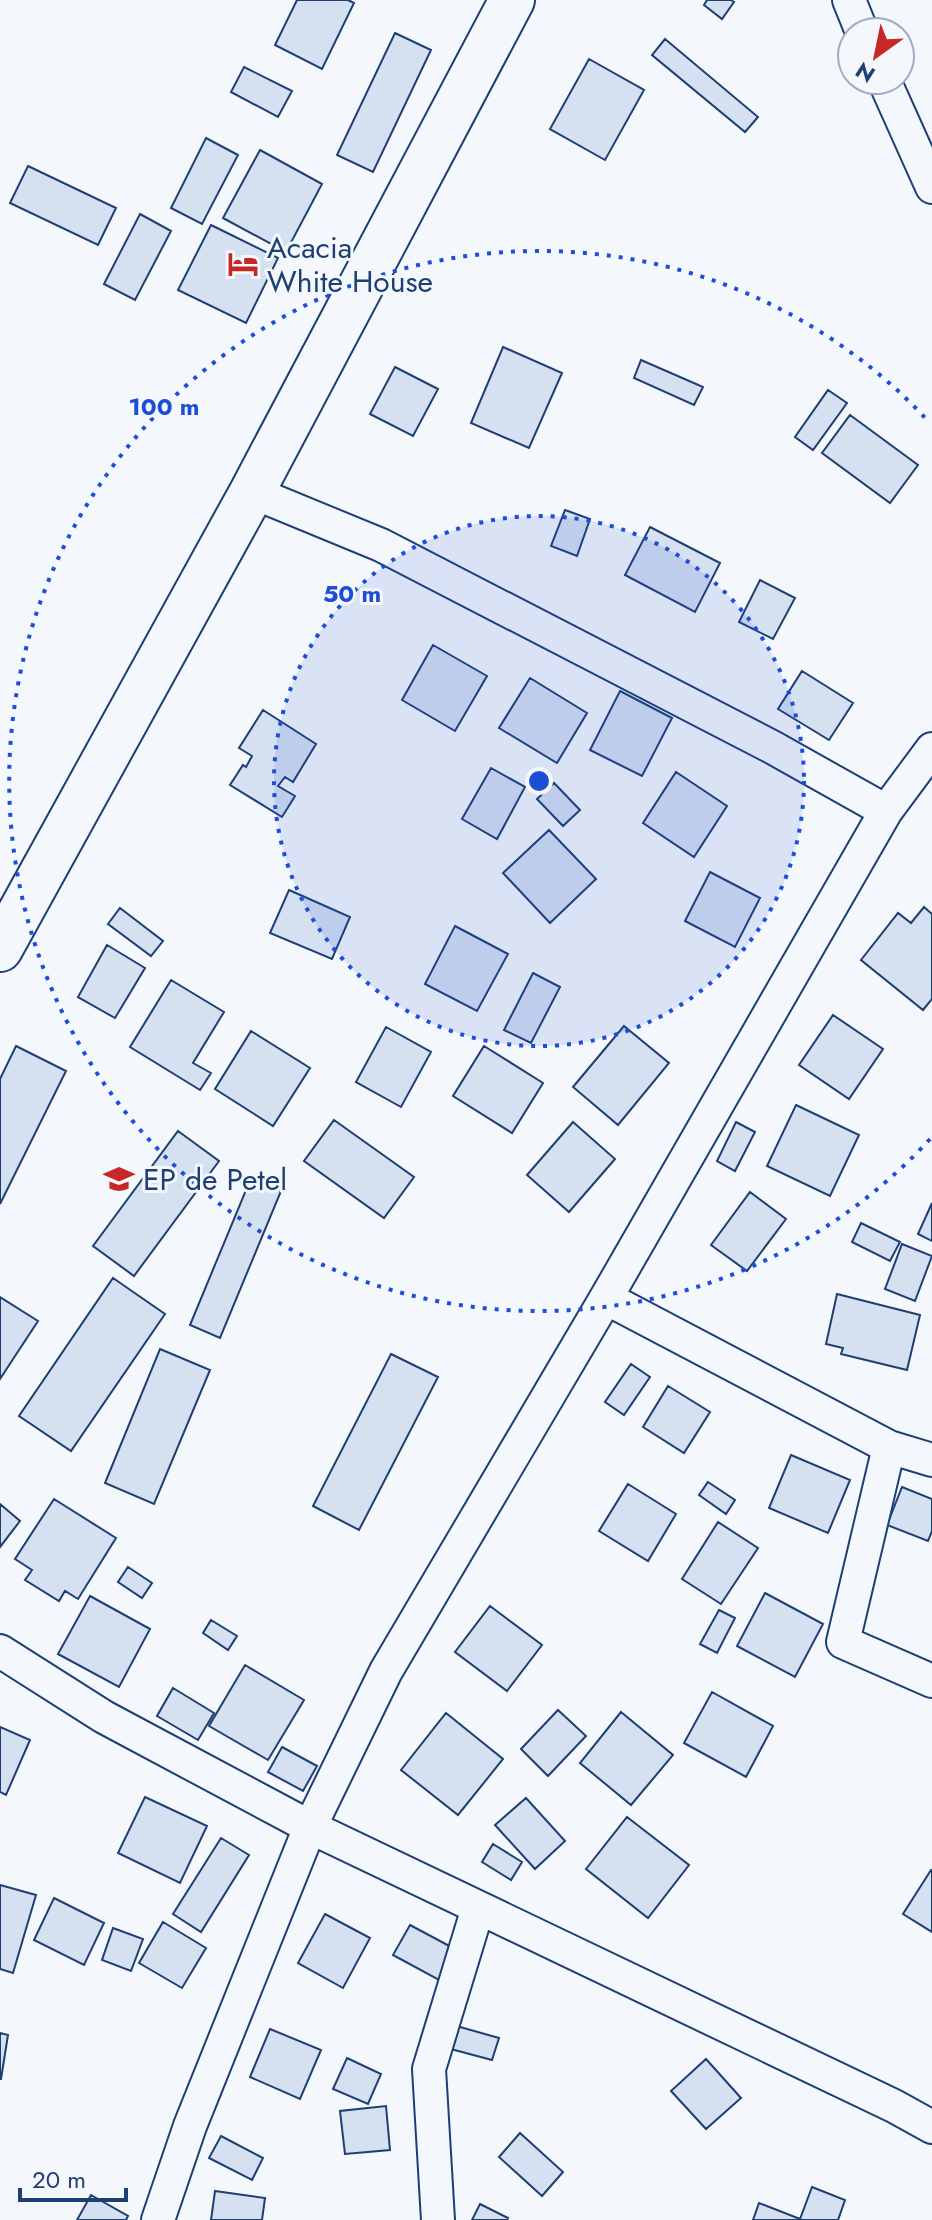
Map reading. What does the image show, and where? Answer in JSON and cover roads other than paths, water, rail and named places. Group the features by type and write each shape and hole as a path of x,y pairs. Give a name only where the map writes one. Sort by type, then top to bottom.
{"highway":[{"path":"0,949 252,492 512,0"}],"street":[{"path":"891,96 932,187"},
{"path":"252,492 381,545 772,747 886,811"},
{"path":"158,2220 190,2126 310,1827 386,1671 606,1298 886,811 932,749"},
{"path":"606,1298 889,1447 932,1460"},
{"path":"889,1447 843,1642 932,1681"},
{"path":"0,1651 104,1717 310,1827 894,2106 932,2127"},
{"path":"438,2220 429,2069 478,1908"}],"place":[{"name":"Acacia White House","path":"243,264"},
{"name":"EP de Petel","path":"119,1179"}]}
